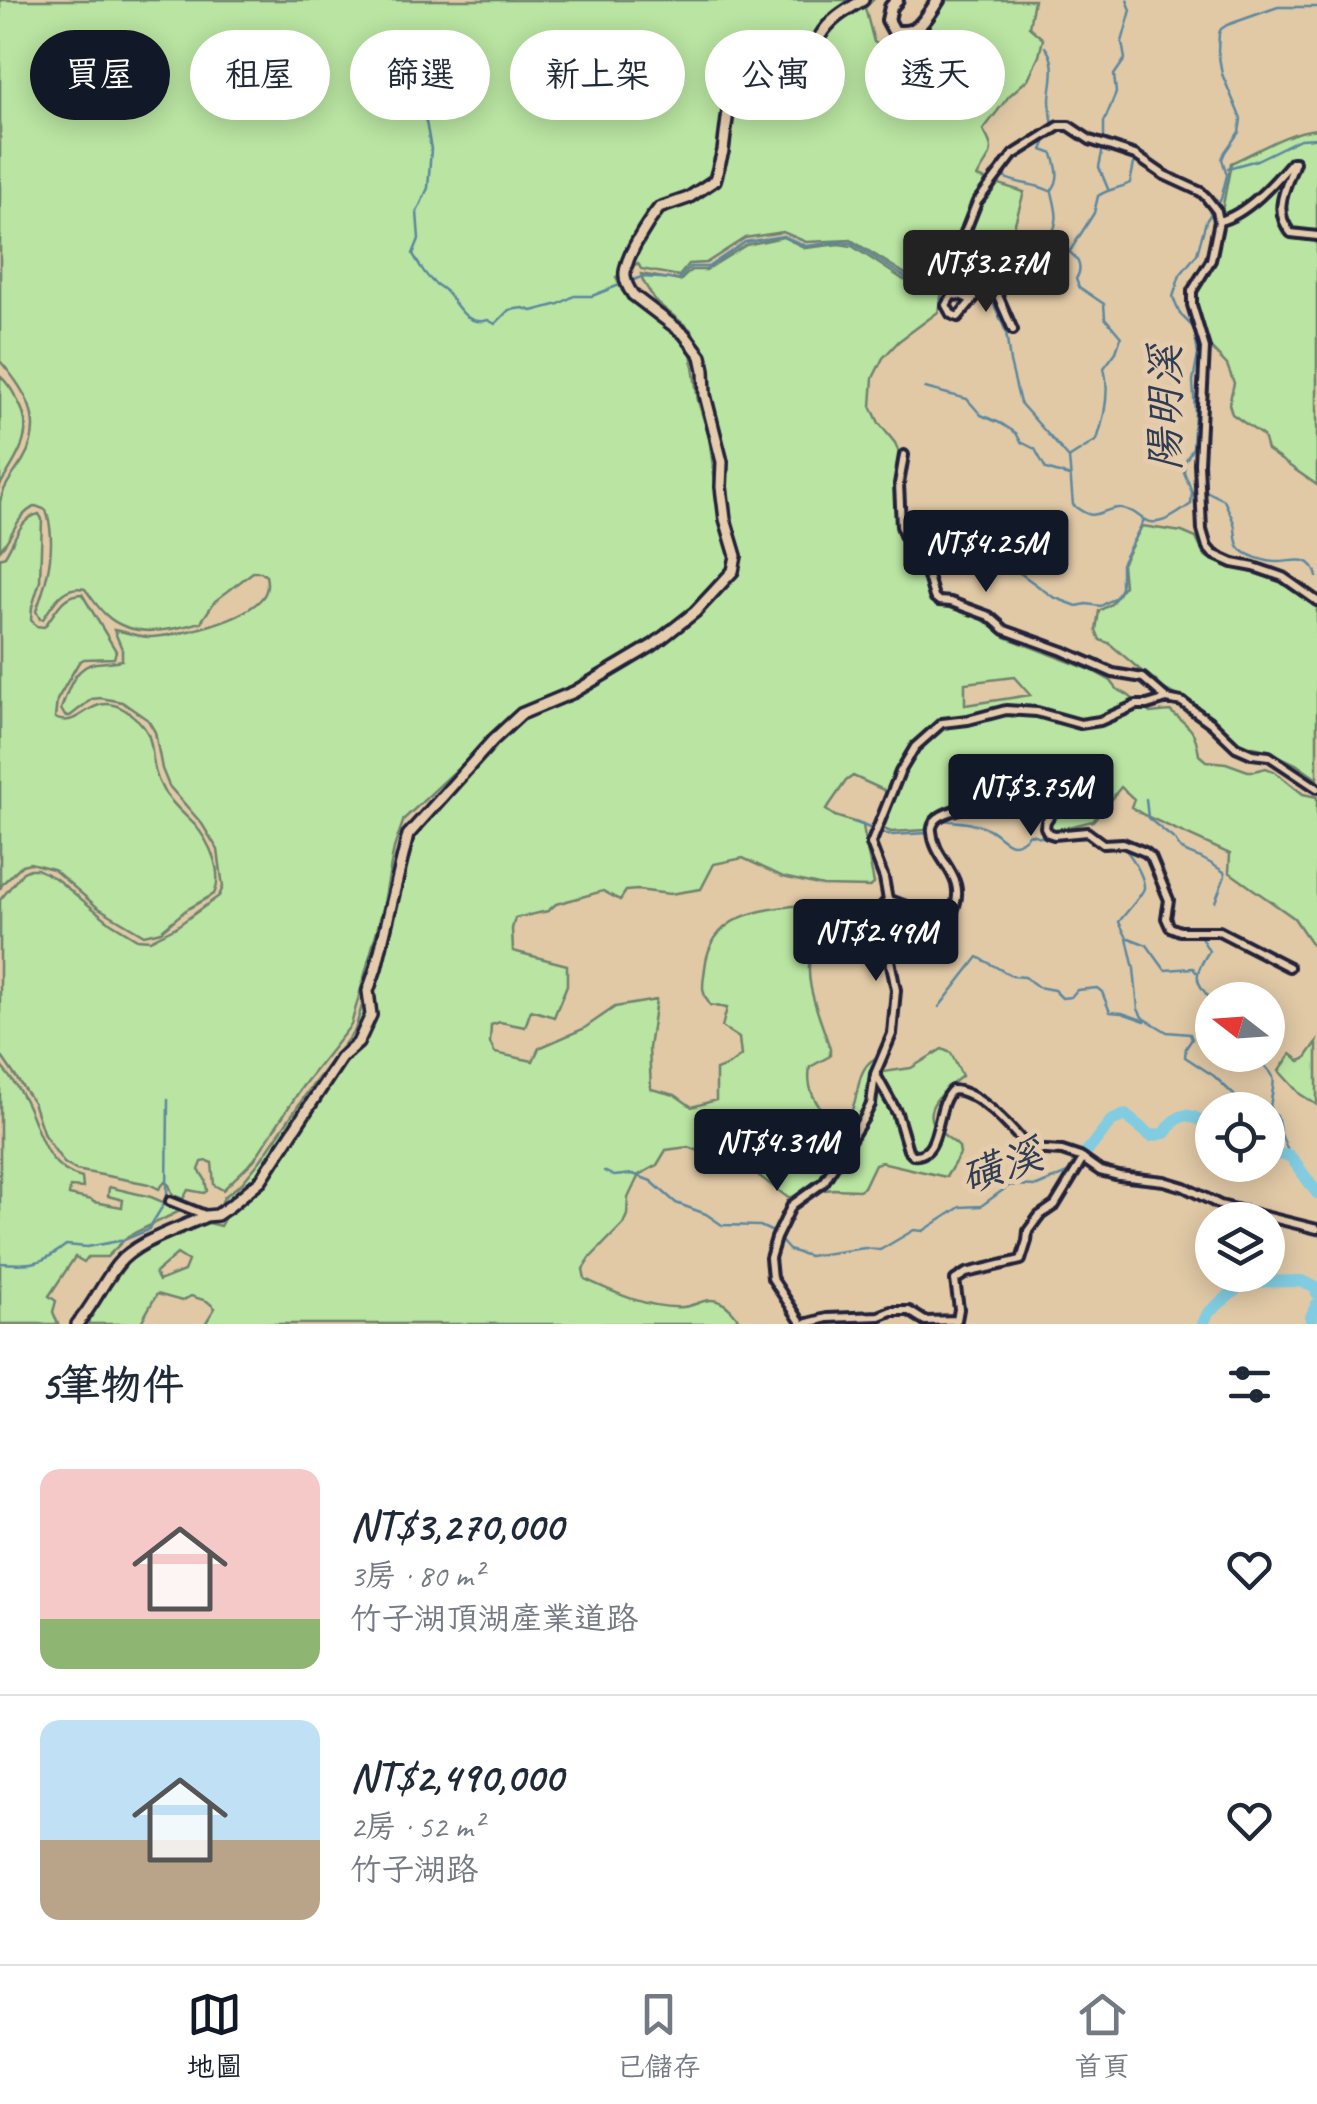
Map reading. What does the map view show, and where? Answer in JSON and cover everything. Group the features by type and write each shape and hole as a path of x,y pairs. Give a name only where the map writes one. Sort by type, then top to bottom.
{"main road":[{"path":"77,1324 127,1254 206,1216 217,1215 261,1180 340,1058 358,1043 371,1015 368,990 408,836 521,714 574,692 653,645 696,612 732,571 736,556 724,518 722,462 705,395 701,356 684,334 633,295 625,270 659,208 688,198 716,180 731,87 738,77 802,72 832,20 863,0"},
{"path":"896,0 888,20 894,30 905,33 922,23 938,0"}],"street":[{"path":"1013,330 996,291 982,284 975,260 966,252 962,240 977,202 1013,155 1059,126 1069,126 1090,140 1135,155 1164,175 1200,192 1215,208 1219,220 1210,260 1192,291 1192,305 1205,348 1198,463 1202,530 1213,554 1283,578 1317,600"},
{"path":"1219,220 1232,218 1245,209 1295,162 1284,190 1282,219 1291,233 1317,236"},
{"path":"970,300 982,284"},
{"path":"904,455 898,484 901,526 904,535 920,549 934,598 989,616 1005,630 1114,673 1144,678 1167,699"},
{"path":"1083,1159 1056,1205 1038,1216 1028,1231 1020,1260 966,1273 955,1280 957,1320 925,1322 909,1311 891,1311 879,1316 826,1318 803,1324 772,1278 770,1258 792,1205 824,1182 838,1162 871,1104 875,1074 892,1034 896,990 888,950 888,900 872,844 900,772 915,747 942,723 1006,710 1080,724 1167,699 1182,702 1236,747 1270,756 1317,788"},
{"path":"888,900 931,916 941,917 953,911 955,879 938,849 931,830 934,823 939,816 986,801 1022,778 1061,787 1062,799 1046,822 1048,833 1088,832 1104,844 1123,842 1146,852 1169,900 1166,918 1170,926 1219,931 1289,967"},
{"path":"870,940 879,910 888,900"},
{"path":"875,1074 898,1113 908,1150 913,1155 928,1152 944,1097 952,1090 961,1090 1015,1132 1029,1150 1062,1151 1100,1171 1164,1181 1220,1205 1317,1229"},
{"path":"170,1201 206,1216"}],"green space":[{"path":"0,0 873,0 865,8 871,30 865,30 865,120 991,120 983,130 991,150 977,177 1024,192 1007,264 959,243 951,258 947,282 907,275 851,240 806,242 783,232 745,238 706,263 689,264 679,276 641,269 638,263 616,277 622,291 684,340 691,352 730,568 700,603 653,641 608,670 535,704 486,742 404,819 351,1025 302,1087 254,1160 223,1190 214,1185 212,1163 202,1162 199,1170 207,1191 188,1190 183,1199 173,1195 165,1182 159,1189 76,1170 64,1163 44,1135 33,1102 0,1054 0,900 23,872 37,869 55,878 111,923 137,939 150,940 176,927 219,896 223,887 218,850 202,824 169,786 155,732 148,720 122,702 101,698 92,699 70,716 65,716 61,709 82,669 122,660 114,630 152,637 211,625 253,606 265,593 267,579 261,572 253,572 215,601 201,622 164,630 139,630 116,623 85,589 77,588 65,592 40,619 36,611 51,548 46,510 36,506 29,510 0,550 0,502 30,446 33,420 25,395 0,361"},
{"path":"947,0 1034,0 1029,27 1043,39 1039,56 1028,79 1005,101 1005,30 925,30"},
{"path":"1317,129 1317,485 1267,450 1263,436 1232,414 1229,404 1234,383 1227,365 1207,344 1195,294 1213,258 1231,163 1284,138"},
{"path":"783,237 806,248 852,246 904,280 943,287 938,312 883,358 873,378 871,406 903,463 897,502 899,533 912,547 934,602 982,619 1005,637 1091,670 1150,713 1170,711 1190,729 1199,755 1206,761 1248,771 1266,768 1303,794 1317,797 1317,952 1294,918 1229,872 1230,854 1144,815 1131,807 1134,799 1121,787 1093,821 1055,830 1050,823 1066,802 1067,783 1012,772 983,796 939,814 925,830 891,832 881,828 892,804 888,792 853,776 826,810 863,825 874,884 870,887 823,886 783,877 743,858 714,864 701,889 670,894 626,891 620,900 603,891 515,918 513,951 567,965 567,985 554,1017 531,1010 525,1027 500,1022 491,1025 490,1043 495,1053 533,1061 539,1048 583,1029 615,1007 656,1000 649,1048 651,1089 675,1095 692,1107 716,1100 716,1070 741,1056 739,1038 722,1027 727,1008 710,1005 703,991 710,948 719,933 747,915 821,903 830,909 837,937 833,946 813,947 809,972 830,1056 810,1067 809,1083 826,1115 832,1121 847,1120 863,1071 874,1059 884,1072 911,1068 942,1049 951,1053 962,1076 931,1110 935,1127 959,1147 960,1154 946,1177 881,1162 875,1164 859,1190 833,1189 809,1197 787,1197 749,1168 688,1147 666,1150 657,1165 639,1175 628,1198 623,1224 590,1258 583,1269 585,1279 645,1303 683,1307 715,1300 727,1306 742,1324 205,1324 215,1308 207,1301 191,1296 182,1301 157,1294 140,1324 83,1324 130,1260 150,1246 197,1226 220,1226 225,1217 220,1207 224,1197 260,1161 355,1030 410,823 535,710 582,690 670,636 737,564 708,366 690,329 655,301 641,274 680,281 691,270 706,270 746,245","holes":["1014,677 1030,695 965,705 965,683","177,1254 188,1261 184,1271 159,1281 155,1273"]},
{"path":"0,376 24,414 25,435 0,485"},
{"path":"39,514 40,581 31,620 44,627 64,601 82,594 116,651 114,658 79,662 57,700 55,718 72,719 103,704 125,710 137,720 149,738 163,790 200,831 213,857 217,876 214,894 161,931 144,935 97,907 53,869 30,863 22,865 0,889 0,558 23,525"},
{"path":"1142,526 1196,538 1208,558 1280,582 1317,606 1317,779 1266,750 1241,744 1213,717 1161,688 1109,643 1100,640 1096,630 1099,611 1111,604 1124,586 1122,564"},
{"path":"1317,1042 1317,1105 1300,1094 1280,1072 1285,1072 1285,1062 1291,1054 1300,1061"},
{"path":"0,1065 22,1095 52,1158 60,1167 82,1178 83,1188 70,1187 69,1195 122,1207 123,1200 108,1196 109,1187 151,1197 182,1210 128,1236 107,1257 88,1257 84,1262 75,1257 49,1296 56,1301 53,1312 58,1324 0,1324"}],"waterway":[{"path":"1104,142 1104,122 1116,93 1114,75 1125,59 1122,42 1131,10 1127,0"},
{"name":"陽明溪","path":"1192,492 1184,472 1193,447 1193,381 1198,355 1194,328 1180,314 1173,297 1180,275 1197,254 1206,221 1221,199 1227,175 1222,159 1239,132 1241,119 1222,74 1219,33 1227,25 1278,7 1317,7"},
{"path":"1045,47 1053,66 1053,126"},
{"path":"425,120 431,149 428,188 417,212 419,239 413,254 426,275 462,313 473,320 495,324 509,310 532,311 622,284"},
{"path":"1047,138 1042,150 1053,154 1057,173 1052,190"},
{"path":"1228,168 1257,160 1300,139 1317,138"},
{"path":"1103,148 1099,167 1108,189"},
{"path":"1070,251 1094,213 1098,196 1130,183 1135,159"},
{"path":"1001,176 1052,192 1056,216 1049,240 1078,262 1079,287 1104,304 1105,318 1121,337 1104,368 1105,404 1097,440 1070,457"},
{"path":"629,282 641,277 679,279 690,267 708,267 745,242 783,236 806,246 852,243 906,278 975,286 988,291 1006,332 1020,403 1069,458 1073,505 1092,515 1121,508 1158,522 1191,504 1192,492"},
{"path":"925,388 967,399 981,415 1002,424 1035,449 1046,469 1069,476"},
{"name":"陽明溪","path":"1200,492 1224,500 1242,550 1268,561 1302,560 1315,569 1317,577"},
{"path":"934,535 976,562 983,555 988,564 1020,573 1053,597 1077,606 1101,606 1116,597 1121,588 1121,564 1144,520"},
{"path":"983,555 991,523"},
{"path":"1146,799 1148,818 1183,850 1224,872 1215,902"},
{"path":"943,820 982,826 1012,844 1030,834 1049,839 1089,838 1102,850 1123,848 1144,883 1140,895 1119,922 1134,969 1138,1009 1142,1017 1167,1032 1190,1034 1192,1039 1185,1057 1231,1092"},
{"path":"855,822 872,829"},
{"path":"882,833 928,833"},
{"path":"1200,982 1200,966 1209,951 1201,937"},
{"path":"1129,938 1147,945 1165,970 1193,968 1196,972"},
{"path":"939,1007 978,957 1012,976 1025,977 1038,987 1054,990 1062,998 1071,997 1077,990 1097,988 1110,1012 1145,1021"},
{"path":"1270,1072 1273,1092"},
{"path":"167,1194 168,1100"},
{"path":"1085,1154 1111,1121 1125,1115 1151,1136 1165,1133 1182,1117 1195,1118"},
{"path":"1285,1144 1290,1156"},
{"path":"1285,1155 1290,1156 1317,1193"},
{"name":"磺溪","path":"604,1171 614,1176 633,1174 651,1181 676,1203 706,1214 722,1225 760,1226 773,1232"},
{"name":"磺溪","path":"781,1241 789,1250 809,1256 865,1248 880,1250 914,1230 923,1231 960,1207 981,1206 1010,1185 1037,1186 1072,1171"},
{"path":"0,1263 35,1262 66,1245 87,1247 124,1240 148,1230 164,1204"},
{"path":"1203,1324 1208,1313 1245,1282 1302,1281 1316,1288 1317,1293"},
{"path":"1311,1324 1317,1304"}]}
